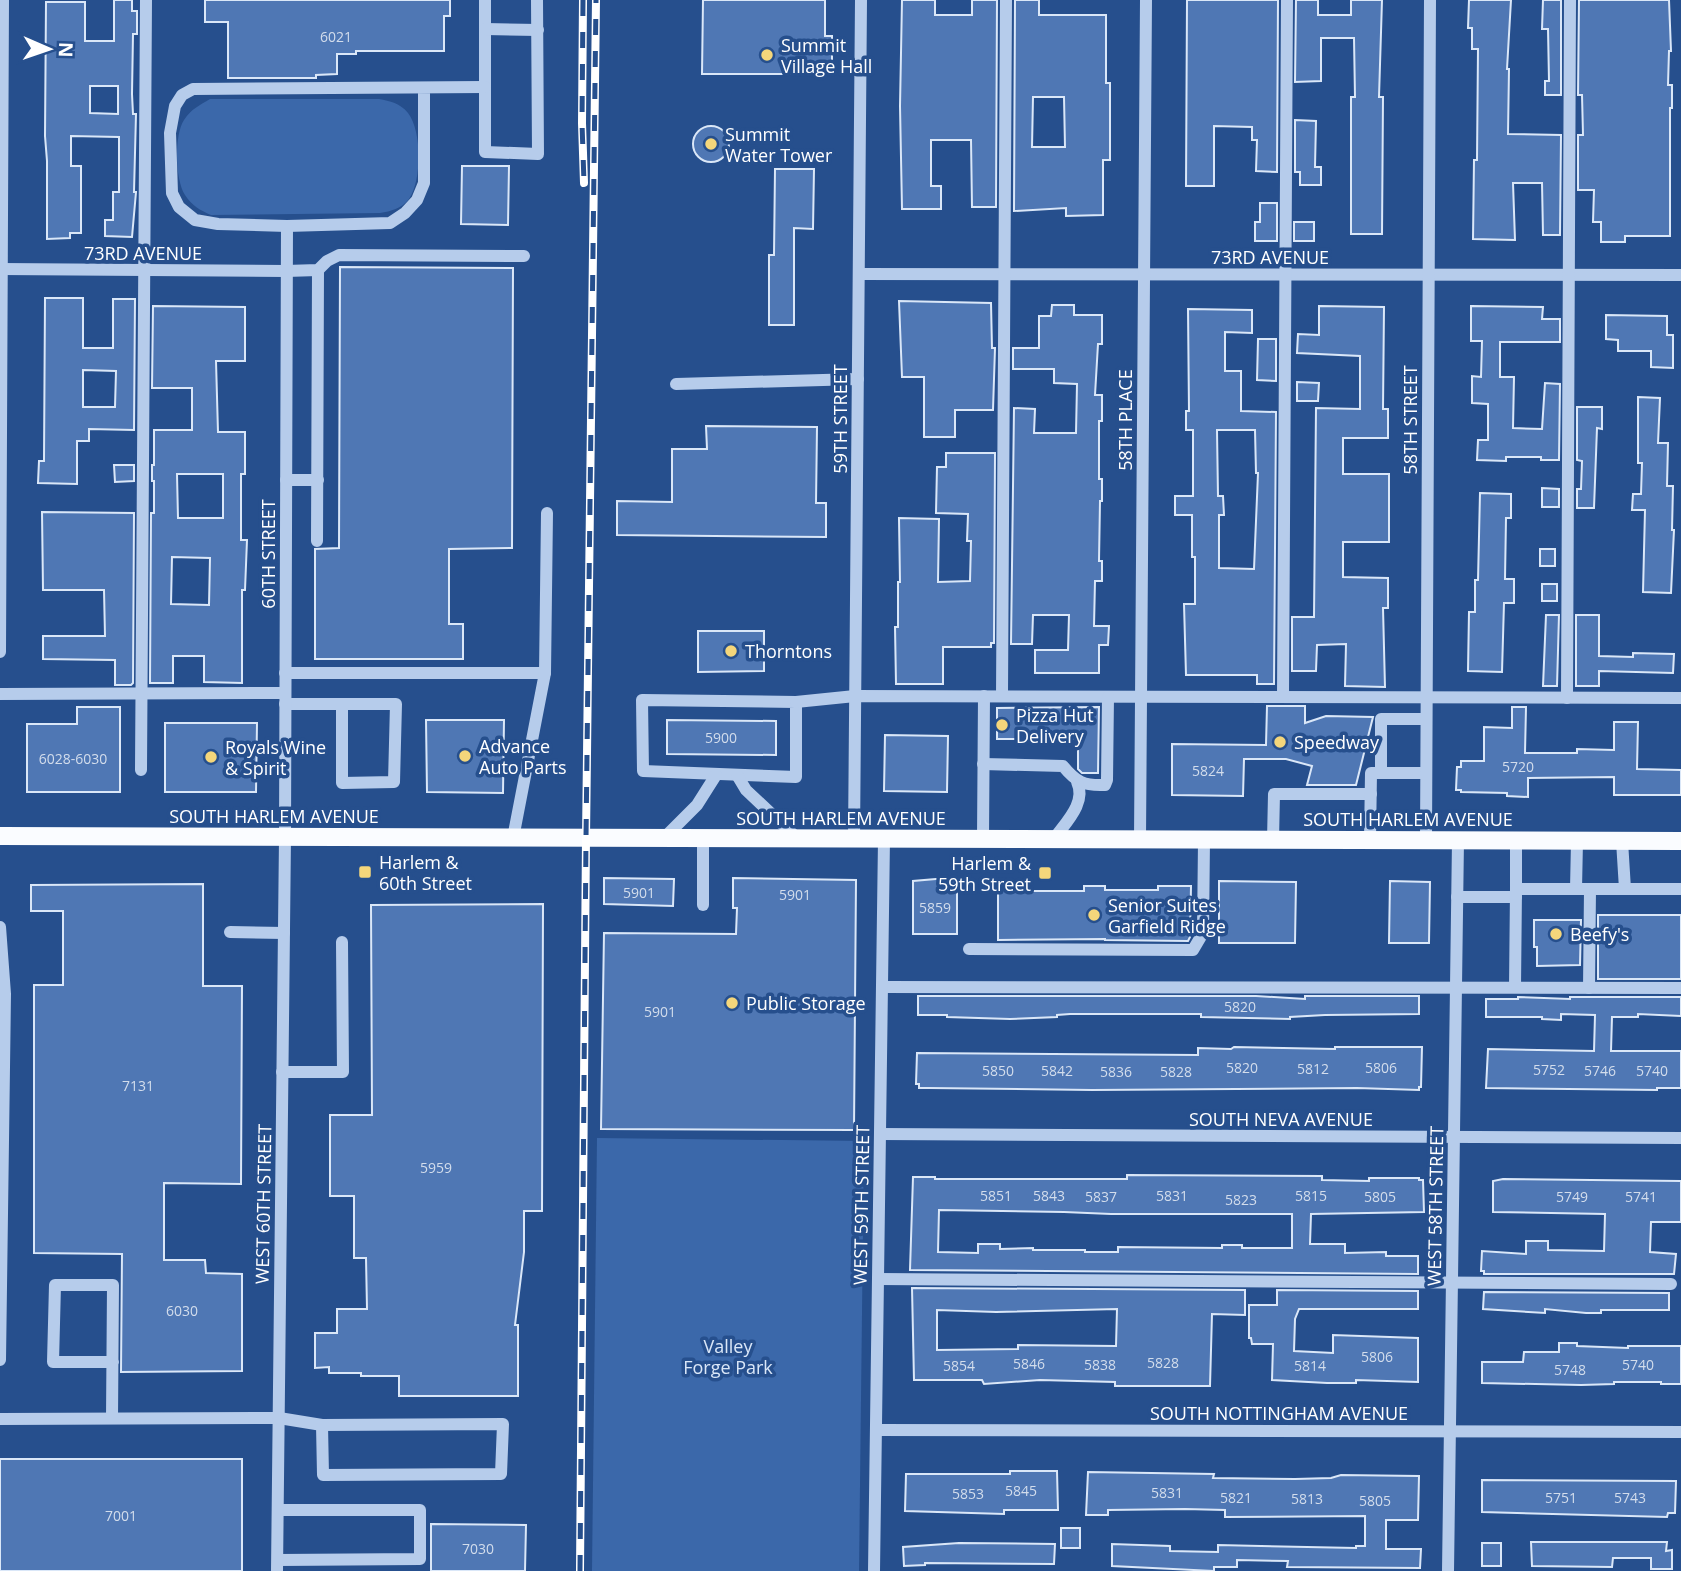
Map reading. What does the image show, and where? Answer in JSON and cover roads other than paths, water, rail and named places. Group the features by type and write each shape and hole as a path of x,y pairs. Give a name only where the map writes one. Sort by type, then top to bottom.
{"main road":[{"name":"SOUTH HARLEM AVENUE","path":"0,836 1681,841"}],"street":[{"path":"0,652 3,0"},
{"path":"141,770 146,0"},
{"path":"485,0 485,152 538,154 537,0"},
{"name":"59TH STREET","path":"854,839 860,0"},
{"path":"1002,696 1006,0"},
{"name":"58TH PLACE","path":"1140,839 1146,0"},
{"path":"1283,697 1287,0"},
{"name":"58TH STREET","path":"1426,840 1430,0"},
{"path":"1567,698 1570,0"},
{"path":"485,29 538,30"},
{"path":"424,89 424,183 417,200 405,213 390,223 286,226 218,224 195,220 179,207 172,193 170,133 175,106 182,95 193,89 485,87"},
{"name":"60TH STREET","path":"285,837 286,226"},
{"path":"317,541 318,270 339,255 524,256"},
{"name":"73RD AVENUE","path":"1,269 318,270"},
{"name":"73RD AVENUE","path":"859,274 1681,275"},
{"path":"676,384 858,379"},
{"path":"286,480 318,480"},
{"path":"513,838 545,673 547,513"},
{"path":"285,673 545,673"},
{"path":"0,694 142,694 285,699 342,704 396,704 394,782 342,783 342,704"},
{"path":"796,702 796,777 643,771 642,699 796,702 855,696 1681,698"},
{"path":"983,839 984,696"},
{"path":"1077,782 1105,785 1107,780 1108,697"},
{"path":"1381,773 1381,719 1426,719"},
{"path":"983,764 1063,766 1077,782 1080,795 1078,805 1054,839"},
{"path":"1370,840 1371,773 1426,773"},
{"path":"664,838 697,805 716,775"},
{"path":"737,775 746,790 798,839"},
{"path":"1273,840 1274,794 1371,794"},
{"name":"WEST 60TH STREET","path":"277,1566 285,837"},
{"path":"703,838 703,905"},
{"name":"WEST 59TH STREET","path":"874,1571 884,839"},
{"path":"969,949 1193,950 1203,933 1204,840"},
{"name":"WEST 58TH STREET","path":"1448,1571 1458,841"},
{"path":"1515,988 1516,841"},
{"path":"1576,889 1577,841"},
{"path":"1622,841 1625,889"},
{"path":"1457,897 1576,889 1681,889"},
{"path":"1590,889 1590,988"},
{"path":"0,927 5,994 0,1360"},
{"path":"230,932 284,933"},
{"path":"282,1072 343,1072 342,942"},
{"path":"882,987 1681,988"},
{"name":"SOUTH NEVA AVENUE","path":"880,1134 1681,1138"},
{"path":"878,1279 1671,1284"},
{"path":"112,1419 113,1362 113,1285 55,1285 53,1362 113,1362"},
{"path":"0,1419 279,1418 322,1425 503,1424 501,1474 323,1475 322,1425"},
{"name":"SOUTH NOTTINGHAM AVENUE","path":"876,1430 1681,1432"},
{"path":"277,1566 420,1559 420,1510 278,1510"}],"railway":[{"path":"583,0 584,183"},
{"path":"580,1571 596,0"}],"place":[{"name":"Summit Village Hall","path":"767,55"},
{"name":"Summit Water Tower","path":"711,144"},
{"name":"Thorntons","path":"731,651"},
{"name":"Pizza Hut Delivery","path":"1002,725"},
{"name":"Speedway","path":"1280,742"},
{"name":"Advance Auto Parts","path":"465,756"},
{"name":"Royals Wine & Spirit","path":"211,757"},
{"name":"Harlem & 60th Street","path":"365,872"},
{"name":"Harlem & 59th Street","path":"1045,873"},
{"name":"Senior Suites Garfield Ridge","path":"1094,915"},
{"name":"Beefy's","path":"1556,934"},
{"name":"Public Storage","path":"732,1003"}],"park label":[{"name":"Valley Forge Park","path":"728,1356"}]}
